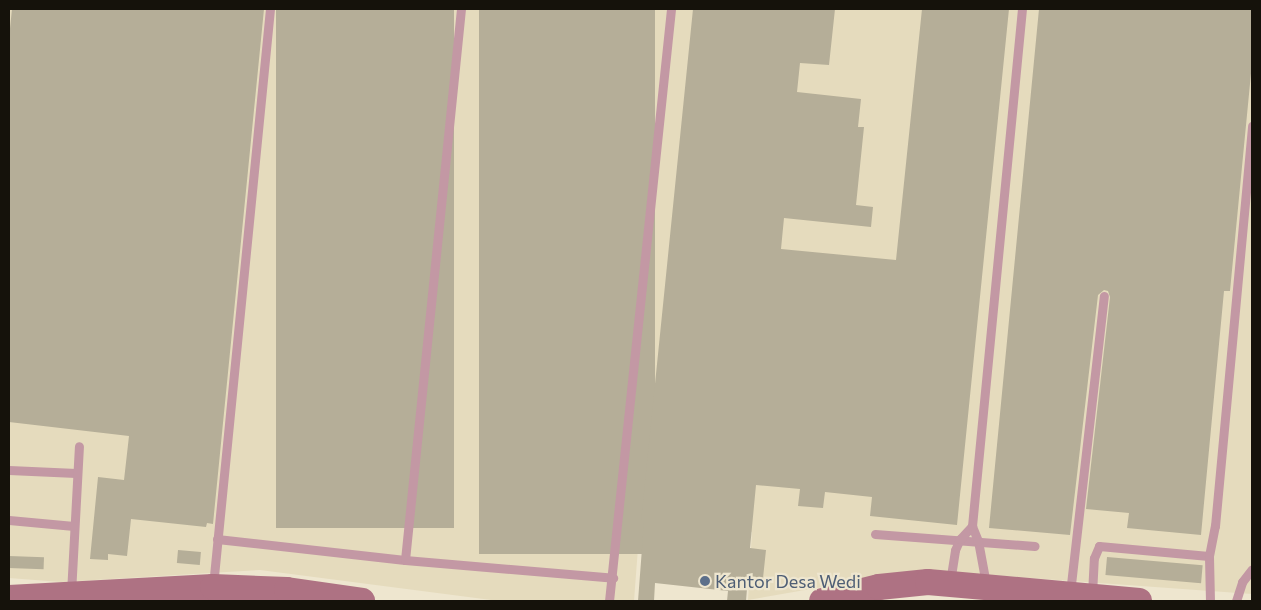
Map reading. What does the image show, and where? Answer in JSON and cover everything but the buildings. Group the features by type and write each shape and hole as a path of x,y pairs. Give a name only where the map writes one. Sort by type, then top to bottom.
{"street":[{"path":"822,601 879,586 917,582 950,582 1139,601"},
{"path":"9,598 213,587 287,590 362,601"}],"lane":[{"path":"213,587 270,9"},
{"path":"405,560 461,9"},
{"path":"609,601 613,578 671,9"},
{"path":"986,586 978,541 972,526 1022,9"},
{"path":"1210,601 1209,556 1215,526 1252,126"},
{"path":"1081,596 1104,296"},
{"path":"71,596 76,473 79,446"},
{"path":"9,470 76,473"},
{"path":"9,520 74,526"},
{"path":"950,582 955,550 960,539 972,526"},
{"path":"875,534 1035,546"},
{"path":"217,539 405,560 613,578"},
{"path":"1081,596 1099,546 1209,556"},
{"path":"1236,601 1242,582 1249,570 1252,569"}],"shaded area":[{"path":"9,9 1252,9 1252,594 920,570 748,600 752,532 640,521 634,601 499,601 260,570 61,582 9,578"}],"place":[{"name":"Kantor Desa Wedi","path":"705,581"}]}
